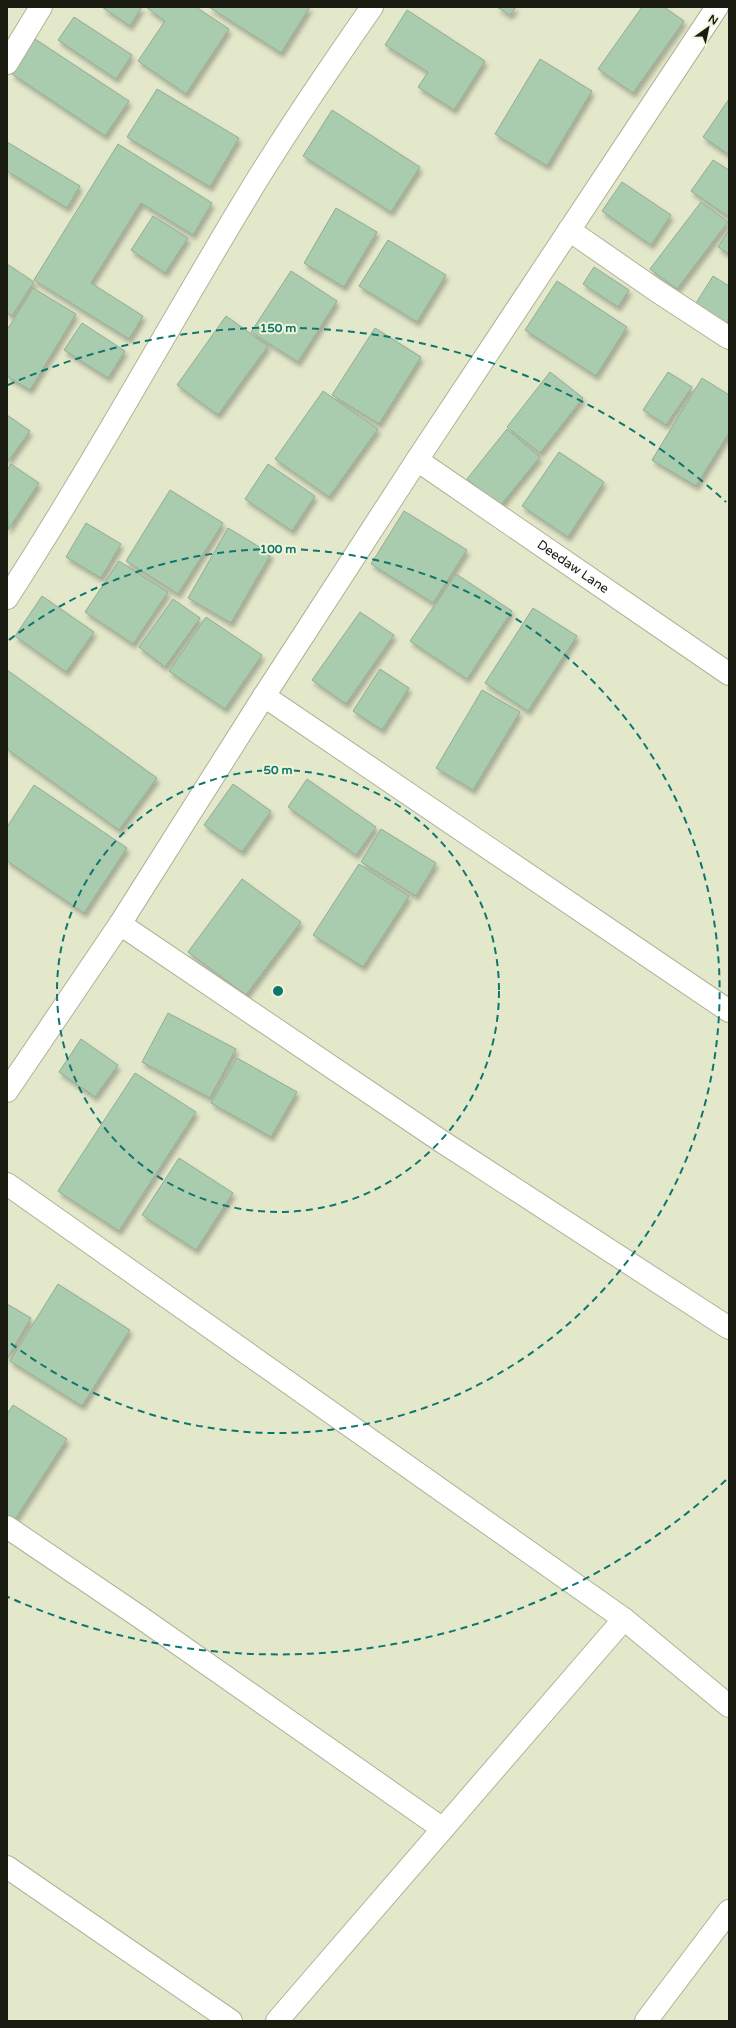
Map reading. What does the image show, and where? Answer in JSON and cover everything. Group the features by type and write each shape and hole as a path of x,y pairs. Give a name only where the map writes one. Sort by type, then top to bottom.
{"street":[{"path":"7,64 41,7"},
{"path":"7,598 183,306 240,207 305,103 372,7"},
{"path":"7,1091 120,924 264,696 417,460 717,7"},
{"path":"569,230 656,291 729,338"},
{"name":"Deedaw Lane","path":"417,460 729,674"},
{"path":"264,696 729,1011"},
{"path":"120,924 441,1141 729,1328"},
{"path":"7,1184 624,1619 729,1706"},
{"path":"7,1528 140,1617 442,1829"},
{"path":"277,2021 624,1619"},
{"path":"7,1867 231,2021"},
{"path":"646,2021 729,1911"}],"building":[{"path":"102,7 142,7 130,26"},
{"path":"146,7 196,7 229,29 186,94 138,61 165,21"},
{"path":"209,7 310,7 281,53"},
{"path":"497,7 516,7 510,15"},
{"path":"642,7 664,7 684,21 633,93 598,69"},
{"path":"407,10 485,61 454,110 418,87 428,72 385,45"},
{"path":"74,17 132,55 116,79 58,40"},
{"path":"35,39 129,101 105,136 12,74"},
{"path":"540,59 592,91 547,166 495,134"},
{"path":"157,89 239,138 210,187 127,137"},
{"path":"729,99 729,155 703,137"},
{"path":"332,110 420,167 391,212 303,156"},
{"path":"7,142 80,186 67,208 7,171"},
{"path":"118,144 212,203 193,235 141,203 91,283 143,316 129,339 34,280"},
{"path":"713,160 729,170 729,217 691,191"},
{"path":"622,182 671,215 651,245 602,211"},
{"path":"701,202 728,222 677,289 650,269"},
{"path":"336,208 377,232 344,287 304,263"},
{"path":"153,216 188,238 165,273 131,250"},
{"path":"729,230 729,254 718,247"},
{"path":"388,240 446,275 417,322 359,286"},
{"path":"7,264 34,282 12,316 7,313"},
{"path":"594,267 629,290 618,307 583,284"},
{"path":"291,271 337,301 298,362 251,332"},
{"path":"713,276 729,286 729,320 724,328 693,308"},
{"path":"557,281 627,327 596,376 525,330"},
{"path":"33,288 76,314 30,390 7,376 7,330"},
{"path":"226,316 268,346 218,415 177,385"},
{"path":"82,323 125,351 108,378 64,350"},
{"path":"375,328 421,357 379,424 332,395"},
{"path":"550,372 583,398 540,453 507,427"},
{"path":"668,372 692,387 666,425 643,410"},
{"path":"702,378 729,395 729,433 696,486 652,460"},
{"path":"323,391 378,429 329,497 275,459"},
{"path":"7,415 30,431 7,463"},
{"path":"507,429 540,457 500,506 467,479"},
{"path":"559,452 604,482 568,537 522,506"},
{"path":"11,464 39,483 8,530 7,470"},
{"path":"268,464 315,496 292,531 245,499"},
{"path":"170,490 223,523 178,594 126,561"},
{"path":"404,511 467,550 433,603 371,564"},
{"path":"86,523 121,544 101,578 66,557"},
{"path":"228,528 271,554 231,623 188,598"},
{"path":"119,561 168,592 133,644 85,612"},
{"path":"456,574 512,611 467,679 410,641"},
{"path":"42,596 94,632 66,672 15,636"},
{"path":"173,599 200,618 165,667 139,647"},
{"path":"533,608 577,636 528,711 485,683"},
{"path":"360,612 394,635 346,704 312,680"},
{"path":"206,617 262,655 225,709 169,671"},
{"path":"380,669 409,688 382,730 353,711"},
{"path":"7,670 157,778 119,830 7,749"},
{"path":"482,690 520,712 473,790 436,768"},
{"path":"307,779 376,827 356,855 288,807"},
{"path":"233,784 271,811 242,852 204,825"},
{"path":"34,785 127,848 84,913 7,861 7,827"},
{"path":"381,829 436,863 416,896 361,862"},
{"path":"359,864 409,896 363,967 313,935"},
{"path":"242,879 301,922 246,995 188,952"},
{"path":"168,1013 236,1049 210,1098 142,1062"},
{"path":"81,1039 118,1065 95,1097 59,1072"},
{"path":"237,1058 297,1092 271,1137 211,1103"},
{"path":"135,1073 196,1112 119,1231 58,1191"},
{"path":"179,1158 233,1193 196,1250 142,1215"},
{"path":"58,1284 130,1330 82,1406 10,1361"},
{"path":"7,1304 31,1318 7,1359"},
{"path":"13,1405 67,1439 14,1521 7,1517 7,1414"}]}
